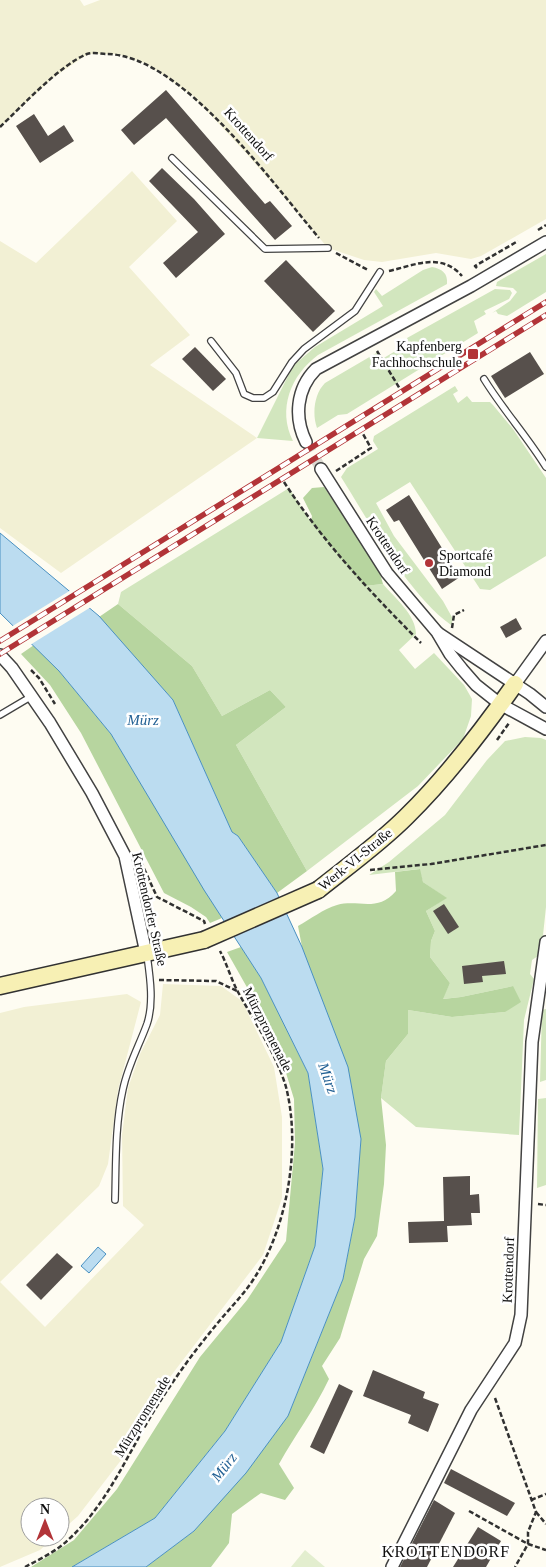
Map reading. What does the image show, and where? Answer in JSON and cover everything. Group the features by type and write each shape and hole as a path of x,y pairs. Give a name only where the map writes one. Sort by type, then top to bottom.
{"main road":[{"name":"Werk-VI-Straße","path":"0,986 209,938 318,890 374,846 421,802 461,756 515,684"}],"street":[{"path":"306,442 300,423 298,405 304,385 316,369 471,286 546,242"},
{"name":"Krottendorf","path":"321,469 388,573 437,632 450,654 476,686 500,704 546,729"},
{"name":"Krottendorf","path":"437,632 546,707"},
{"name":"Werk-VI-Straße","path":"515,684 546,641"},
{"name":"Krottendorfer Straße","path":"0,655 32,696 92,793 125,856 146,953"},
{"name":"Krottendorf","path":"392,1567 471,1410 515,1343 521,1315 532,1042 546,942"}],"lane":[{"path":"172,158 265,249 328,248"},
{"path":"211,341 236,373 244,394 252,398 264,398 273,392 292,362 304,349 355,311 380,272"},
{"path":"484,379 505,412 526,434 546,467"},
{"path":"0,714 32,696"},
{"name":"Krottendorfer Straße","path":"115,1200 116,1157 122,1091 130,1062 147,1022 151,979 146,953"}],"path":[{"name":"Krottendorf","path":"0,126 54,76 88,54 118,54 147,64 193,96 246,153 328,248 365,269 380,272"},
{"path":"380,272 415,264 436,262 455,268 471,286"},
{"path":"378,352 400,389"},
{"path":"340,469 371,448 363,434"},
{"path":"284,482 311,522 364,586 421,643"},
{"path":"451,629 454,615 464,610"},
{"path":"26,665 39,678 57,708"},
{"path":"370,870 431,864 546,845"},
{"name":"Mürzpromenade","path":"24,1567 44,1557 69,1540 91,1514 175,1379 254,1277 275,1237 289,1178 291,1117 285,1086 265,1038 209,938 204,921 157,897 138,856"},
{"path":"151,979 216,981 238,991"},
{"path":"540,1204 546,1205"},
{"path":"489,1385 531,1500 536,1512 546,1524"},
{"path":"531,1500 546,1494"},
{"path":"469,1510 528,1544 546,1550"},
{"path":"515,1567 528,1544 528,1532 536,1512"}],"shaded area":[{"path":"0,0 80,0 84,6 100,0 546,0 546,219 481,256 471,259 436,253 382,262 364,260 328,248 246,153 193,96 147,64 118,54 88,54 54,77 0,127"},
{"path":"132,171 177,221 129,267 190,335 150,365 257,438 61,573 0,528 0,241 36,263"},
{"path":"163,984 221,986 242,1001 274,1067 282,1117 282,1198 263,1255 167,1381 125,1455 78,1516 70,1523 70,1497 20,1497 20,1547 43,1547 0,1567 0,1282 45,1327 144,1225 123,1206 122,1135 128,1088 140,1054 160,1015"},
{"path":"127,994 141,1002 118,1090 108,1164 99,1186 0,1282 0,1013 24,1007"}],"green space":[{"path":"546,254 546,292 507,316 498,314 496,311 492,313 510,301 517,292 513,288 496,286 497,282"},
{"path":"432,267 444,272 447,284 318,355 300,372 289,394 287,405 288,429 293,441 257,438 293,366 315,347 383,306 374,292 376,289 382,296 423,270"},
{"path":"495,289 510,290 512,293 509,299 484,311 486,314 474,321 478,333 347,414 338,415 317,428 315,417 316,398 325,383 378,352 382,359 409,343 407,338"},
{"path":"455,386 458,391 453,394 458,403 467,396 472,402 490,402 493,405 513,429 546,478 546,556 490,590 480,589 410,482 376,503 394,536 443,601 453,619 451,625 435,612 405,577 341,477 347,468 378,449 373,441 374,436"},
{"path":"324,487 378,567 383,584 364,586 311,522 312,516 303,498 312,488"},
{"path":"289,488 311,522 364,586 383,584 409,614 413,620 416,634 399,650 415,669 434,653 464,685 472,699 471,716 463,739 418,786 307,871 236,745 286,707 270,690 222,716 192,666 118,604 121,592"},
{"path":"118,604 192,666 222,716 270,690 286,707 236,745 307,871 277,893 238,836 232,832 173,700 99,617"},
{"path":"34,645 59,671 111,734 222,918 210,923 206,917 191,907 164,893 81,733 50,685 21,654"},
{"path":"525,737 546,740 546,907 541,954 532,960 530,974 534,979 524,1020 519,1135 416,1127 381,1098 386,1061 408,1034 408,1010 452,1017 505,1012 513,986 442,999 450,983 430,957 431,941 435,931 426,911 446,898 423,882 419,869 369,875 389,862 445,815 487,760 505,741"},
{"path":"420,869 423,882 447,898 426,911 435,931 431,941 430,957 450,983 443,999 513,986 521,1002 505,1012 452,1017 408,1010 408,1034 386,1061 381,1098 386,1145 384,1184 377,1236 364,1259 340,1338 322,1366 329,1379 318,1401 279,1464 294,1488 285,1500 261,1493 232,1514 229,1543 211,1567 146,1567 194,1531 288,1416 343,1279 355,1217 361,1139 302,947 298,926 337,905 375,904 382,902 396,891 395,872"},
{"path":"241,947 261,978 308,1073 323,1169 315,1246 281,1342 225,1431 155,1518 72,1567 31,1567 63,1547 70,1547 70,1543 117,1489 200,1357 247,1300 286,1241 295,1143 294,1099 275,1037 227,952"},
{"path":"546,1009 546,1080 540,1082 542,1010"},
{"path":"546,1098 546,1185 537,1188 538,1099"},
{"path":"305,1550 325,1567 291,1567"}],"water":[{"name":"Mürz","path":"0,533 99,616 173,700 232,832 238,836 277,893 302,947 348,1067 361,1139 355,1217 343,1279 288,1416 246,1473 194,1531 146,1567 72,1567 155,1518 225,1431 281,1342 315,1246 323,1169 308,1073 261,978 204,890 111,734 59,671 0,613"},
{"path":"98,1247 106,1254 89,1273 81,1266"}],"pier":[{"path":"71,590 91,607 30,645 11,627"}],"building":[{"path":"166,90 265,204 270,201 292,226 275,240 166,118 134,145 121,130"},
{"path":"34,114 48,136 64,125 74,141 40,163 16,126"},
{"path":"162,168 194,199 225,234 176,278 163,263 198,232 149,181"},
{"path":"286,260 335,311 313,332 264,281"},
{"path":"195,347 226,379 213,391 182,359"},
{"path":"530,352 544,374 505,398 491,376"},
{"path":"409,495 460,577 442,589 399,520 394,522 386,510"},
{"path":"516,618 522,629 506,638 500,627"},
{"path":"444,904 459,927 448,934 433,911"},
{"path":"504,961 506,974 482,976 483,982 464,984 462,966"},
{"path":"470,1176 470,1195 479,1194 480,1213 471,1213 472,1225 447,1226 448,1242 409,1243 408,1222 444,1221 443,1177"},
{"path":"57,1253 73,1267 41,1300 26,1285"},
{"path":"373,1370 425,1392 423,1398 439,1404 428,1432 408,1423 411,1415 363,1396"},
{"path":"339,1384 353,1391 324,1454 310,1447"},
{"path":"451,1469 515,1503 507,1516 444,1483"},
{"path":"434,1500 455,1513 427,1567 400,1567"},
{"path":"478,1527 501,1541 486,1567 453,1567"}],"tunnel":[{"path":"306,442 321,469"}],"railway":[{"path":"0,641 546,302"},
{"path":"0,654 546,315"}],"place":[{"name":"Kapfenberg Fachhochschule","path":"473,354"},
{"name":"Sportcafé Diamond","path":"429,563"}],"district":[{"name":"KROTTENDORF","path":"446,1551"}]}
